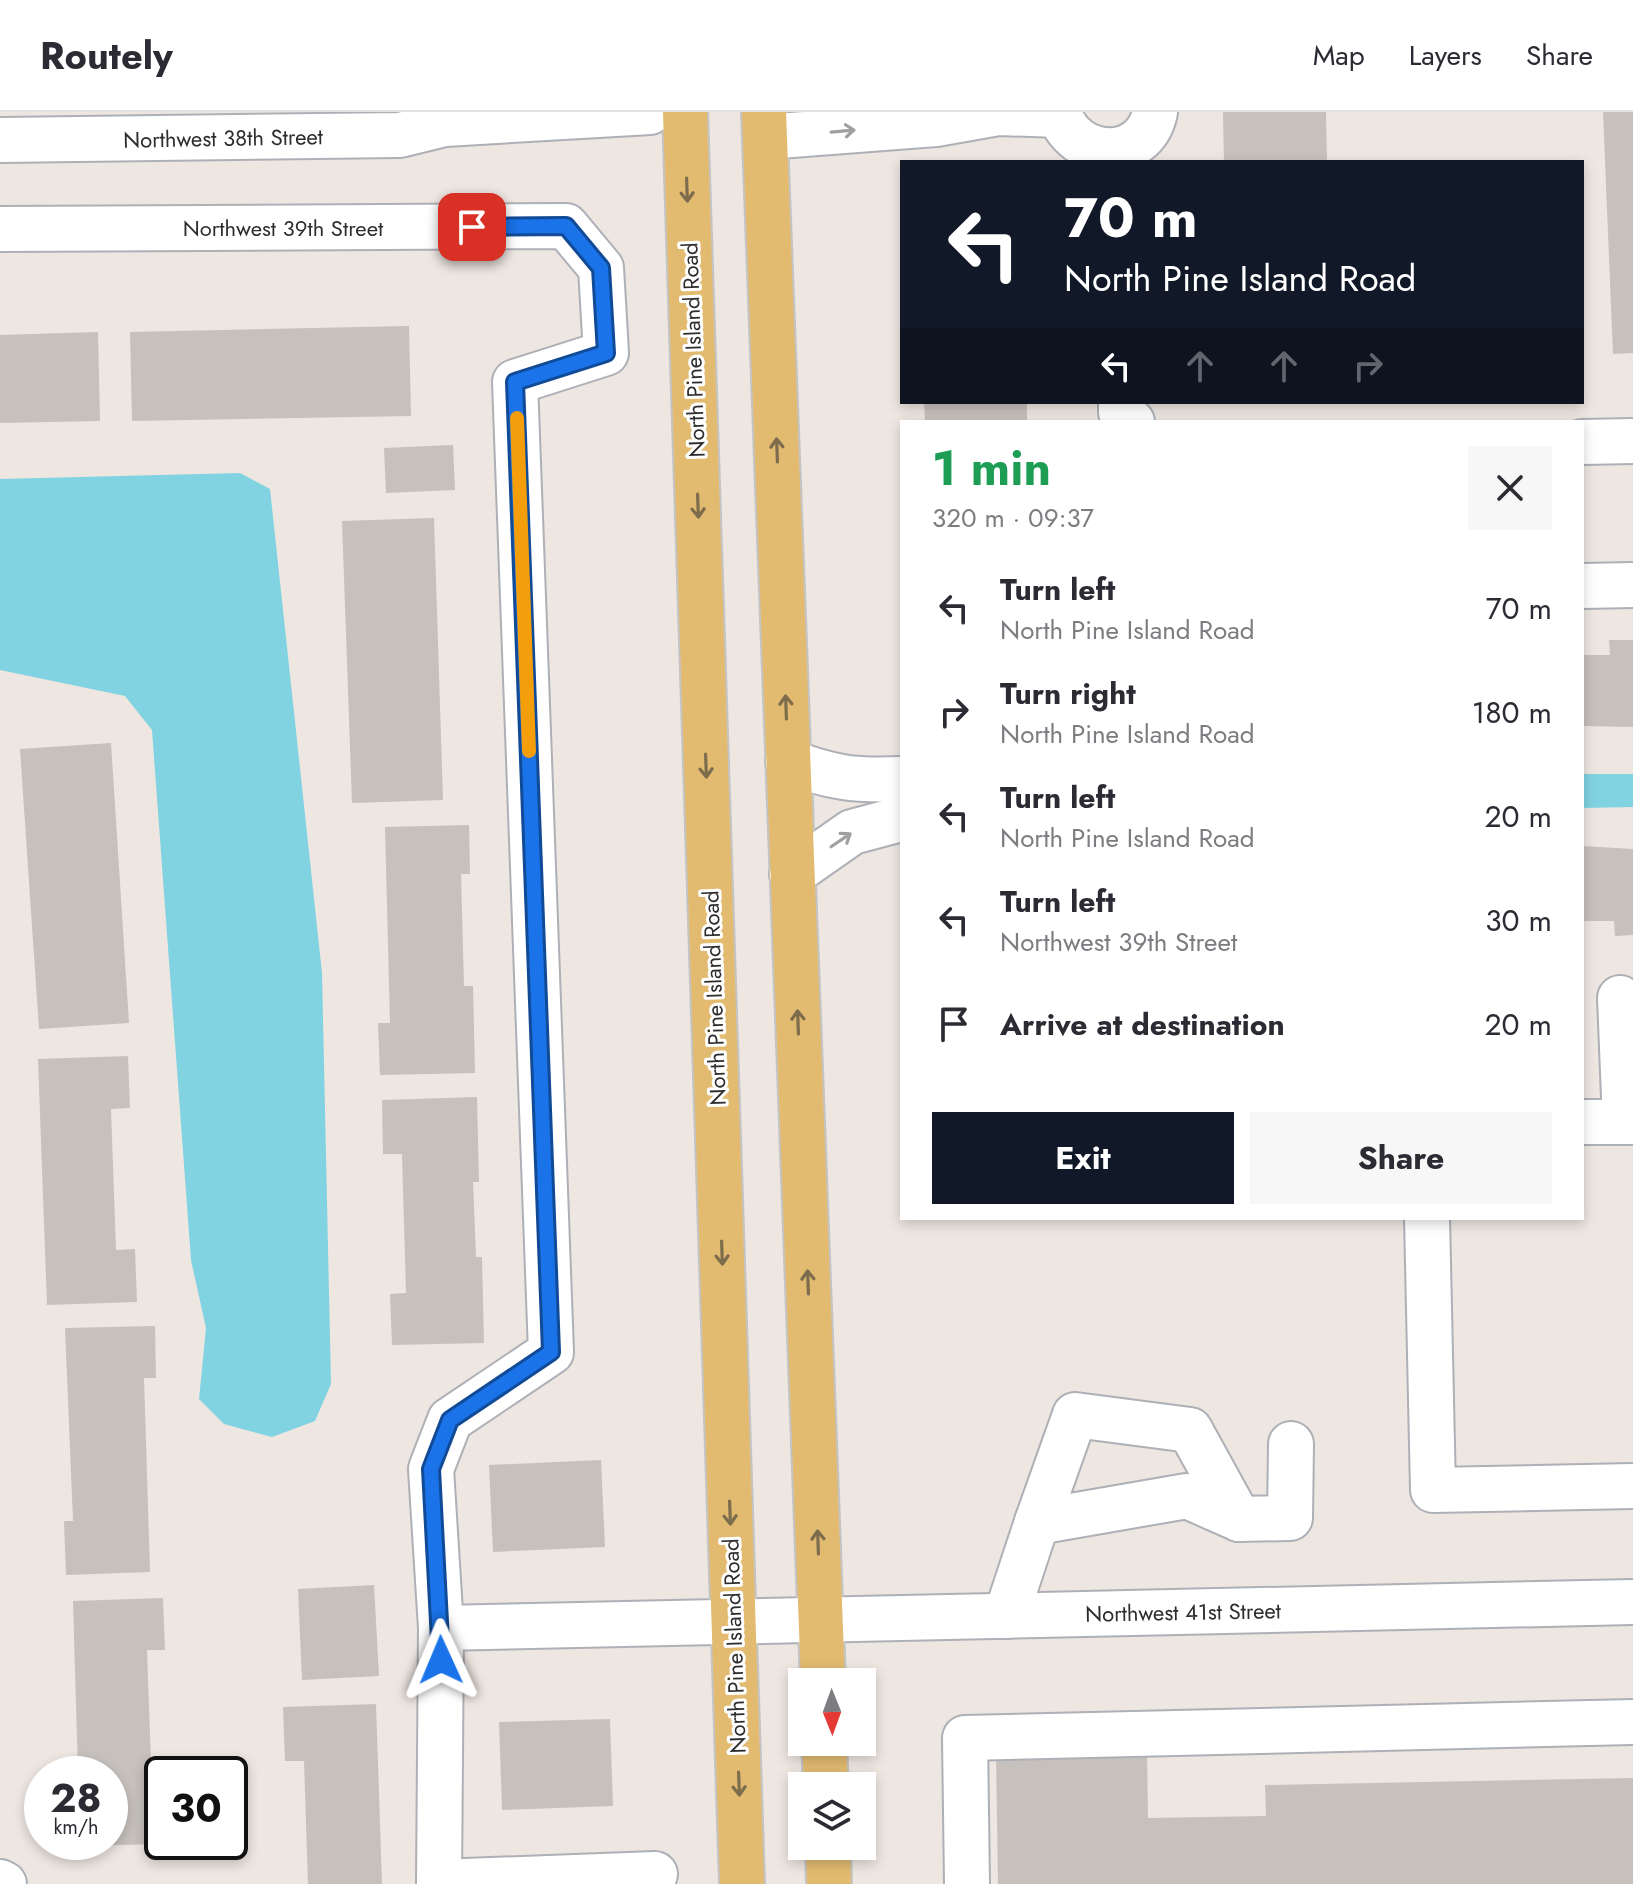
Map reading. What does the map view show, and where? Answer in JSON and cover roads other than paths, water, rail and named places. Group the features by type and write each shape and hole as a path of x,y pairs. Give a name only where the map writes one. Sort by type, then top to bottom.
{"main road":[{"name":"North Pine Island Road","path":"685,112 742,1884"},
{"path":"765,125 823,1668"},
{"path":"828,1860 829,1884"}],"street":[{"name":"Northwest 38th Street","path":"0,140 400,135 446,118 650,112"},
{"path":"765,125 936,124 998,113 1060,113 1065,128 1086,147 1116,157 1145,135 1155,112"},
{"name":"Northwest 39th Street","path":"0,229 566,226 601,268 606,353 515,382 551,1352 450,1420 440,1444 431,1469 441,1628"},
{"path":"1584,442 1633,441"},
{"path":"1584,586 1633,585"},
{"path":"788,761 828,777 855,781 900,801"},
{"path":"792,874 900,802"},
{"path":"1584,1122 1629,1122 1612,998"},
{"path":"1427,1220 1433,1490 1633,1486"},
{"path":"1006,1616 1075,1415 1190,1430 1239,1519"},
{"path":"1037,1522 1187,1496 1239,1519 1290,1518 1291,1444"},
{"name":"Northwest 41st Street","path":"441,1628 1633,1602"},
{"path":"441,1628 439,1883 655,1874"},
{"path":"967,1884 965,1738 1633,1722"}],"water":[{"path":"240,473 270,489 322,973 331,1384 315,1421 272,1437 224,1424 199,1399 206,1328 191,1260 152,730 125,696 0,670 0,479"},
{"path":"1584,774 1633,774 1633,807 1584,808"}]}
